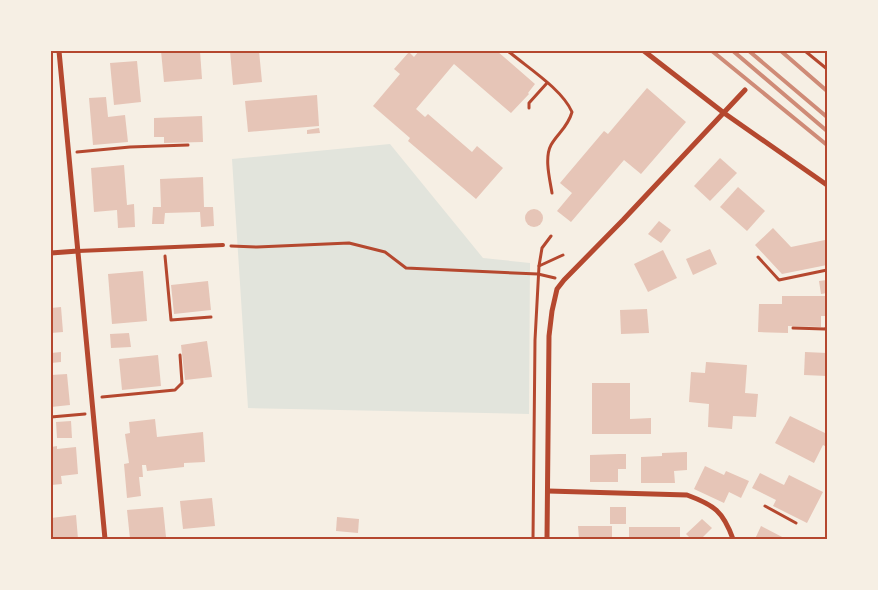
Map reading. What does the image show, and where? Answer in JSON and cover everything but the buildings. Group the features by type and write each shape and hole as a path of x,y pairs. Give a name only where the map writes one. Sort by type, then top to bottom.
{"street":[{"path":"59,51 106,539"},
{"path":"644,51 724,113 827,185"},
{"path":"547,539 549,336 557,289 572,270 623,220 744,90"},
{"path":"51,253 78,251"},
{"path":"548,492 687,495 703,501 722,515 727,522 732,539"}],"lane":[{"path":"78,251 223,245"}],"path":[{"path":"508,51 546,83 568,104 572,112 569,123 550,147 548,159 552,193"},
{"path":"805,51 827,69"},
{"path":"529,108 529,103 546,83"},
{"path":"69,152 188,145"},
{"path":"532,539 538,266 542,248 551,236"},
{"path":"223,245 257,247 350,243 385,252 406,268 538,274 564,280"},
{"path":"164,248 171,320 210,317"},
{"path":"538,266 563,255"},
{"path":"758,257 779,280 827,270"},
{"path":"793,328 826,329 827,327"},
{"path":"92,398 175,390 182,383 180,355"},
{"path":"51,416 94,413"},
{"path":"766,506 796,522"}],"shaded area":[{"path":"390,144 483,258 530,263 529,414 248,408 232,159"}],"railway":[{"path":"712,51 827,145"},
{"path":"733,51 827,131"},
{"path":"749,51 827,117"},
{"path":"781,51 827,91"}]}
